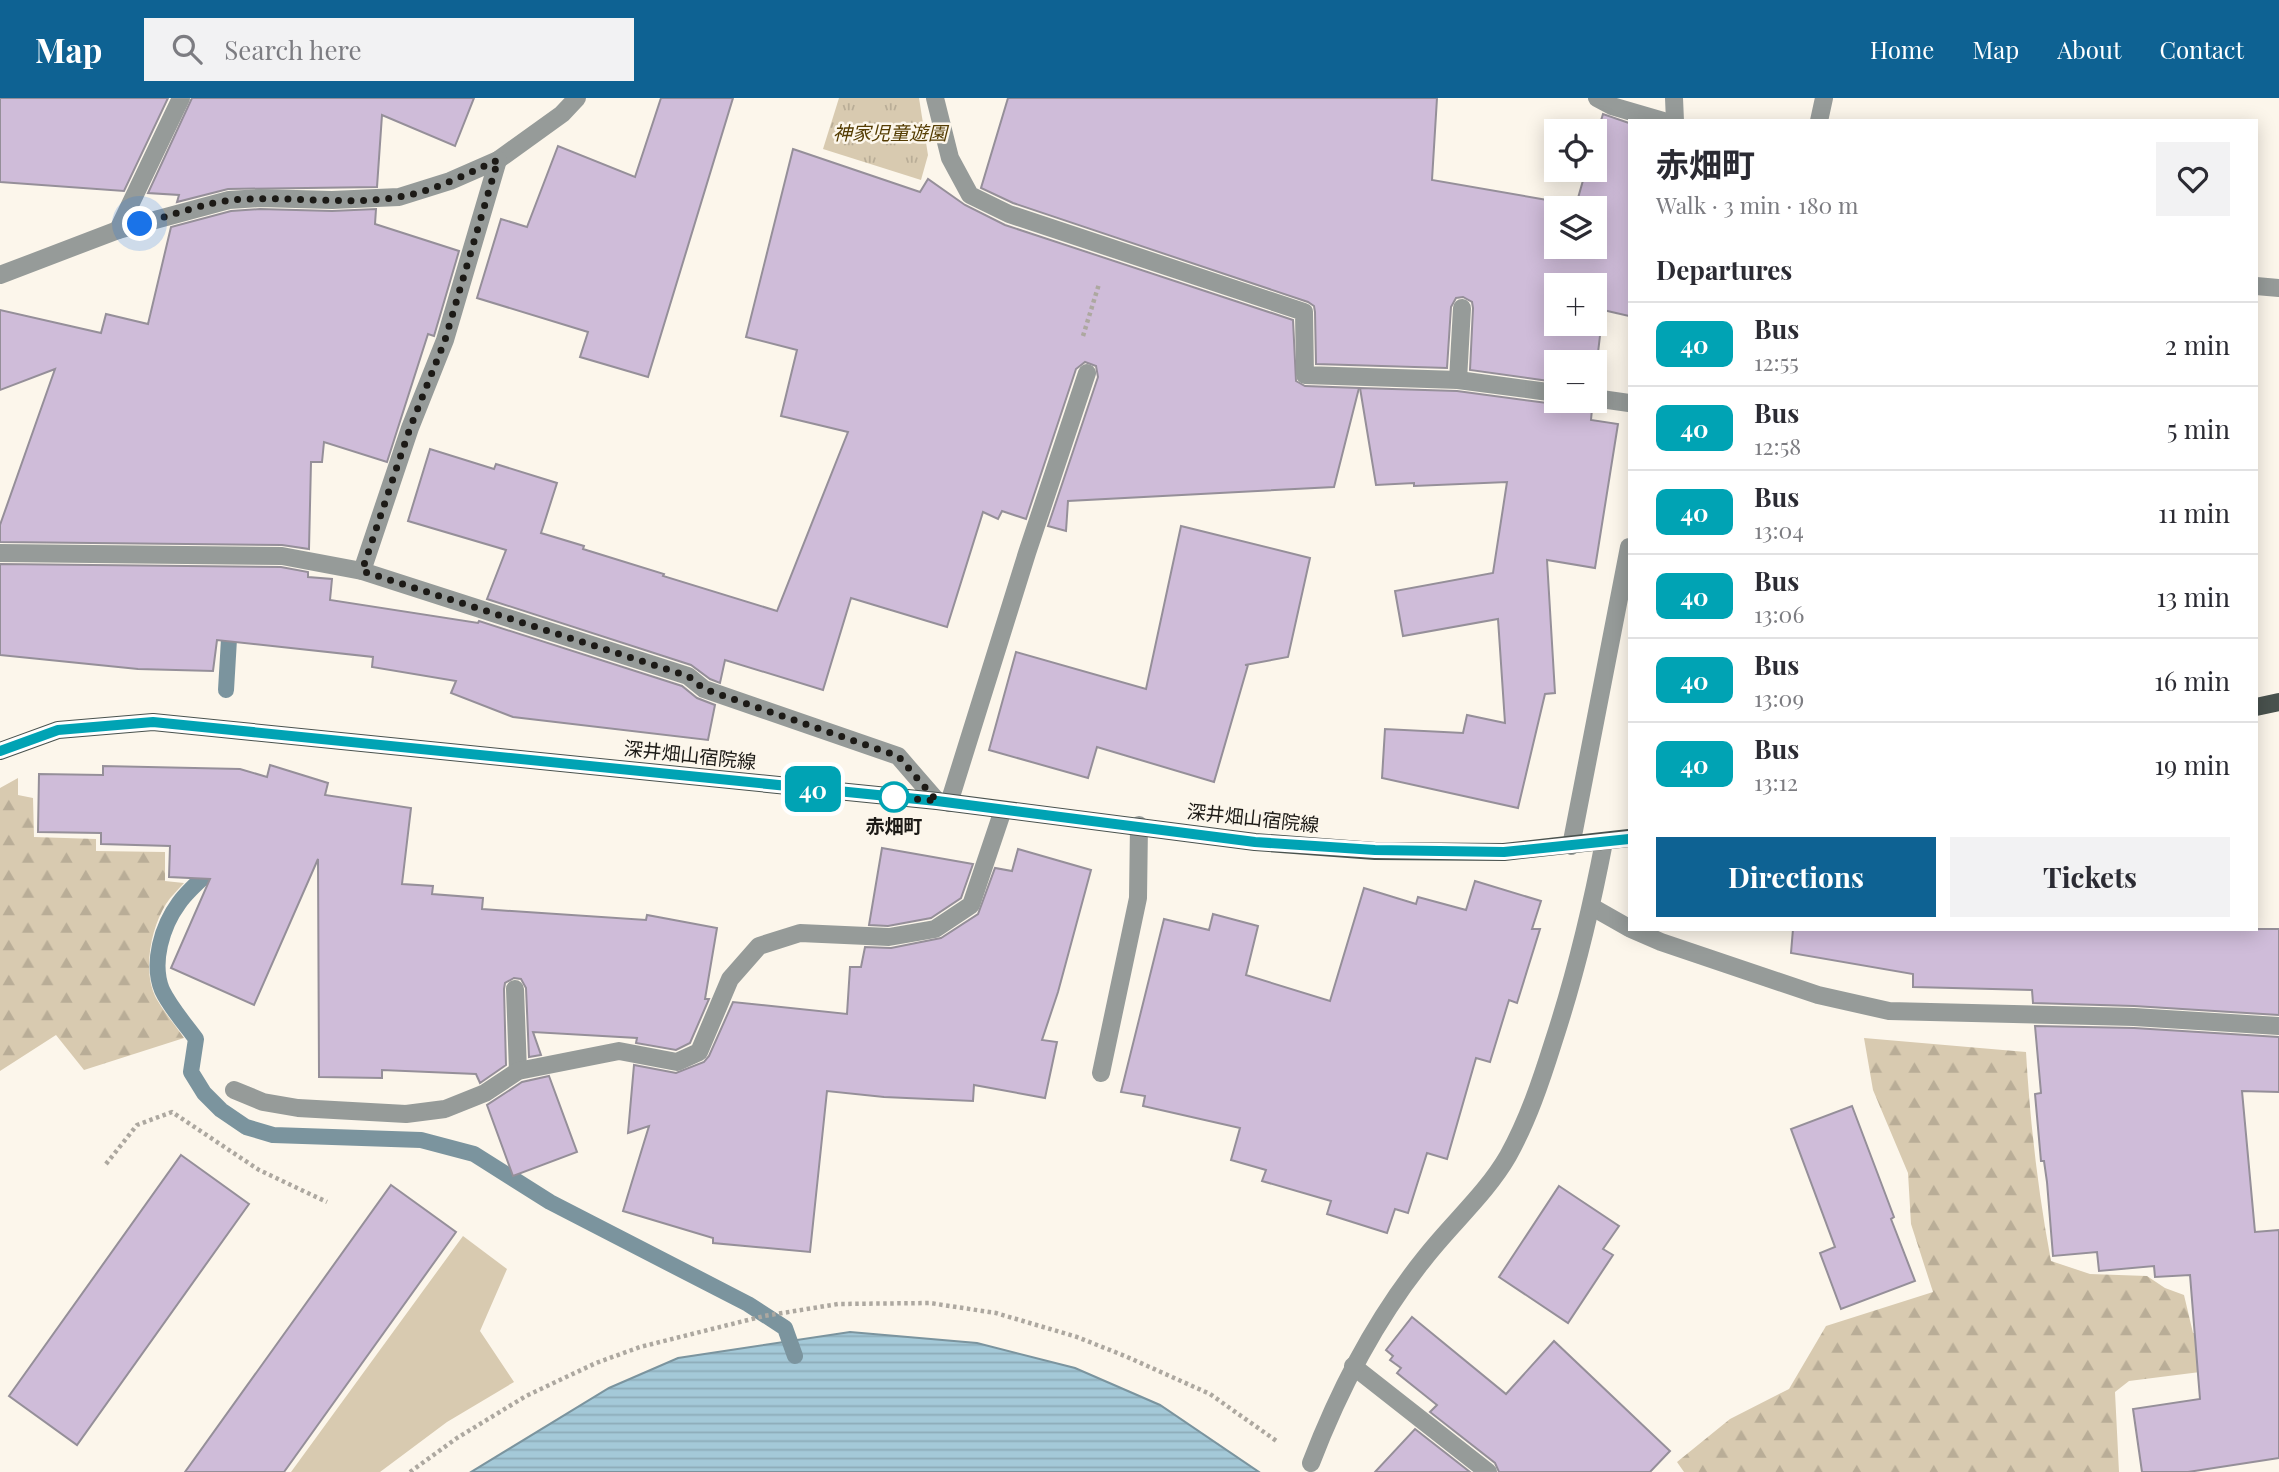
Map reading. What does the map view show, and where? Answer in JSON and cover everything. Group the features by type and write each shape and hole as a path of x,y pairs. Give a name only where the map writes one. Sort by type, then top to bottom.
{"main road":[{"path":"2258,707 2279,702"},
{"name":"深井畑山宿院線","path":"0,751 58,730 153,722 943,802 1139,825 1255,842 1375,850 1504,852 1628,838"}],"street":[{"path":"118,230 181,98"},
{"path":"0,275 118,230 229,200 399,197 450,181 498,160 562,114 577,98"},
{"path":"935,98 950,158 970,195 1009,214 1304,312 1305,375 1458,380 1544,391"},
{"path":"1597,98 1612,106 1656,119"},
{"path":"1674,98 1675,119"},
{"path":"1819,119 1824,98"},
{"path":"362,571 410,428 445,340 498,160"},
{"path":"2258,286 2279,288"},
{"path":"1458,380 1462,308"},
{"path":"0,553 282,556 362,571 688,676 704,689 898,756 943,802 1087,373"},
{"path":"1607,400 1628,403"},
{"path":"1571,846 1628,552"},
{"path":"234,1090 263,1102 298,1108 406,1114 445,1109 485,1093 518,1071 619,1051 677,1062 699,1052 730,979 759,946 800,933 889,937 935,929 971,905 1003,810"},
{"path":"1101,1073 1138,898 1139,825"},
{"path":"1311,1463 1353,1366 1386,1311 1424,1259 1467,1211 1507,1157 1535,1100 1570,990 1592,908 1604,842"},
{"path":"1592,908 1628,928"},
{"path":"1635,931 1818,995 1889,1011 2134,1017 2279,1026"},
{"path":"515,989 518,1071"},
{"path":"1353,1366 1488,1472"}],"path":[{"path":"1087,373 1075,360 1109,248"},
{"path":"106,1164 137,1125 172,1112 259,1170 327,1202"},
{"path":"410,1472 457,1438 526,1396 596,1363 640,1346 764,1316 851,1304 930,1303 996,1313 1077,1337 1125,1356 1210,1394 1311,1463"}],"green space":[{"name":"神家児童遊園","path":"839,98 919,98 928,155 921,180 823,149"},
{"path":"18,778 18,795 33,798 34,837 96,839 96,851 165,852 165,881 184,883 166,904 156,925 150,950 150,975 156,998 184,1038 84,1070 56,1035 0,1071 0,788"},
{"path":"1864,1038 2026,1052 2035,1157 2051,1261 2090,1274 2147,1276 2165,1288 2184,1295 2193,1333 2268,1328 2279,1362 2129,1381 2115,1392 2119,1472 1684,1472 1677,1462 1730,1419 1789,1389 1826,1326 1933,1292 1911,1224 1908,1173 1873,1090"},
{"path":"463,1236 507,1269 480,1331 514,1382 447,1422 380,1472 291,1472"}],"water":[{"path":"850,1332 977,1343 1075,1368 1160,1405 1259,1472 471,1472 609,1388 678,1358"}],"building":[{"path":"0,98 168,98 124,191 0,182"},
{"path":"192,98 474,98 455,146 382,115 377,187 228,189 177,202 179,195 148,193"},
{"path":"661,98 733,98 648,377 580,357 588,332 477,298 501,219 527,227 558,146 635,177"},
{"path":"1008,98 1437,98 1432,180 1544,199 1544,259 1607,259 1607,196 1579,196 1583,182 1607,182 1607,119 1601,119 1603,114 1628,123 1628,316 1607,311 1607,273 1544,273 1544,336 1600,336 1598,350 1544,350 1544,380 1470,370 1473,308 1472,302 1463,297 1456,298 1451,307 1447,368 1316,364 1315,312 1314,306 1013,203 981,188"},
{"path":"793,149 920,192 928,179 965,205 1005,225 1293,320 1296,381 1305,386 1359,388 1334,487 1068,501 1066,531 1048,526 1098,377 1096,366 1085,362 1076,369 1026,519 1002,511 998,519 983,512 947,627 851,598 823,690 725,660 720,683 691,665 487,599 506,550 408,521 430,449 494,469 496,464 557,483 541,533 664,574 663,576 777,611 848,432 781,416 797,350 746,337"},
{"path":"376,209 375,224 459,251 434,336 428,334 387,462 324,442 322,462 311,462 309,549 282,545 0,542 0,525 55,369 0,390 0,310 101,333 106,314 148,324 171,227 231,211"},
{"path":"1360,388 1457,391 1544,403 1544,413 1592,413 1591,420 1618,424 1595,568 1547,560 1555,693 1545,694 1518,808 1382,778 1385,729 1463,733 1467,715 1505,723 1498,619 1403,636 1395,591 1493,573 1507,482 1376,485"},
{"path":"1181,526 1310,558 1288,657 1245,665 1248,665 1214,782 1097,747 1088,778 989,750 1016,652 1146,689"},
{"path":"0,564 281,567 308,572 308,577 332,579 330,600 478,623 479,621 682,686 697,698 715,705 708,740 513,717 451,693 456,681 372,667 373,657 217,640 213,671 138,669 0,655"},
{"path":"270,765 328,783 325,795 411,808 402,884 433,886 432,894 483,898 482,909 646,920 647,915 717,928 705,999 709,999 690,1043 676,1050 636,1043 637,1038 533,1032 541,1055 529,1057 526,988 521,979 514,978 505,983 504,989 506,1065 480,1083 476,1074 382,1070 382,1078 319,1077 318,859 254,1005 171,968 210,879 169,877 170,846 101,844 101,833 38,832 39,774 103,775 103,766 240,769 267,777"},
{"path":"882,848 973,864 961,898 931,918 888,926 869,925"},
{"path":"1018,849 1091,870 1042,1040 1057,1042 1045,1098 974,1085 973,1101 827,1091 810,1252 713,1243 713,1238 623,1211 649,1126 628,1133 634,1065 676,1073 704,1062 733,1002 847,1014 850,967 861,967 865,947 891,948 941,938 978,914 995,868 1012,871"},
{"path":"1475,881 1541,901 1532,929 1540,929 1517,1003 1509,1000 1490,1062 1476,1058 1447,1159 1427,1153 1408,1213 1395,1209 1387,1233 1327,1214 1331,1201 1262,1181 1266,1170 1231,1160 1240,1128 1143,1106 1145,1096 1121,1092 1164,919 1209,930 1213,914 1258,926 1246,975 1330,1001 1364,888 1416,904 1418,897 1466,910"},
{"path":"2279,929 2279,1015 2033,1003 2032,990 1913,987 1913,974 1791,953 1793,931"},
{"path":"2035,1026 2134,1028 2279,1037 2279,1092 2242,1091 2255,1232 2279,1230 2279,1458 2188,1472 2142,1472 2133,1409 2200,1399 2190,1275 2155,1277 2154,1266 2099,1271 2097,1252 2053,1256 2047,1182 2044,1161 2041,1161 2035,1094 2041,1093"},
{"path":"549,1076 577,1152 513,1176 487,1105 522,1082"},
{"path":"1852,1106 1915,1281 1841,1309 1820,1253 1835,1247 1791,1129"},
{"path":"181,1155 249,1204 77,1445 9,1396"},
{"path":"391,1185 456,1232 284,1472 185,1472"},
{"path":"1559,1186 1619,1226 1603,1249 1613,1255 1568,1323 1499,1277"},
{"path":"1412,1317 1506,1394 1554,1341 1670,1451 1650,1472 1499,1472 1495,1463 1430,1412 1437,1405 1397,1373 1401,1368 1390,1360 1393,1356 1386,1350"},
{"path":"1415,1429 1470,1472 1375,1472"}],"waterway":[{"path":"226,690 230,622"},
{"path":"217,865 187,893 173,912 160,945 158,968 165,996 196,1039 191,1072 204,1093 221,1110 246,1127 273,1135 421,1140 474,1154 550,1202 748,1304 785,1328 795,1356"}],"bus line":[{"name":"40","path":"0,751 58,730 153,722 937,801 1255,842 1375,850 1504,852 1628,839"}],"place":[{"name":"赤畑町","path":"894,797"}],"route":[{"path":"140,224 229,200 399,197 450,181 498,160 445,340 410,428 362,571 688,676 704,689 898,756 937,801 883,796 894,797"}]}
